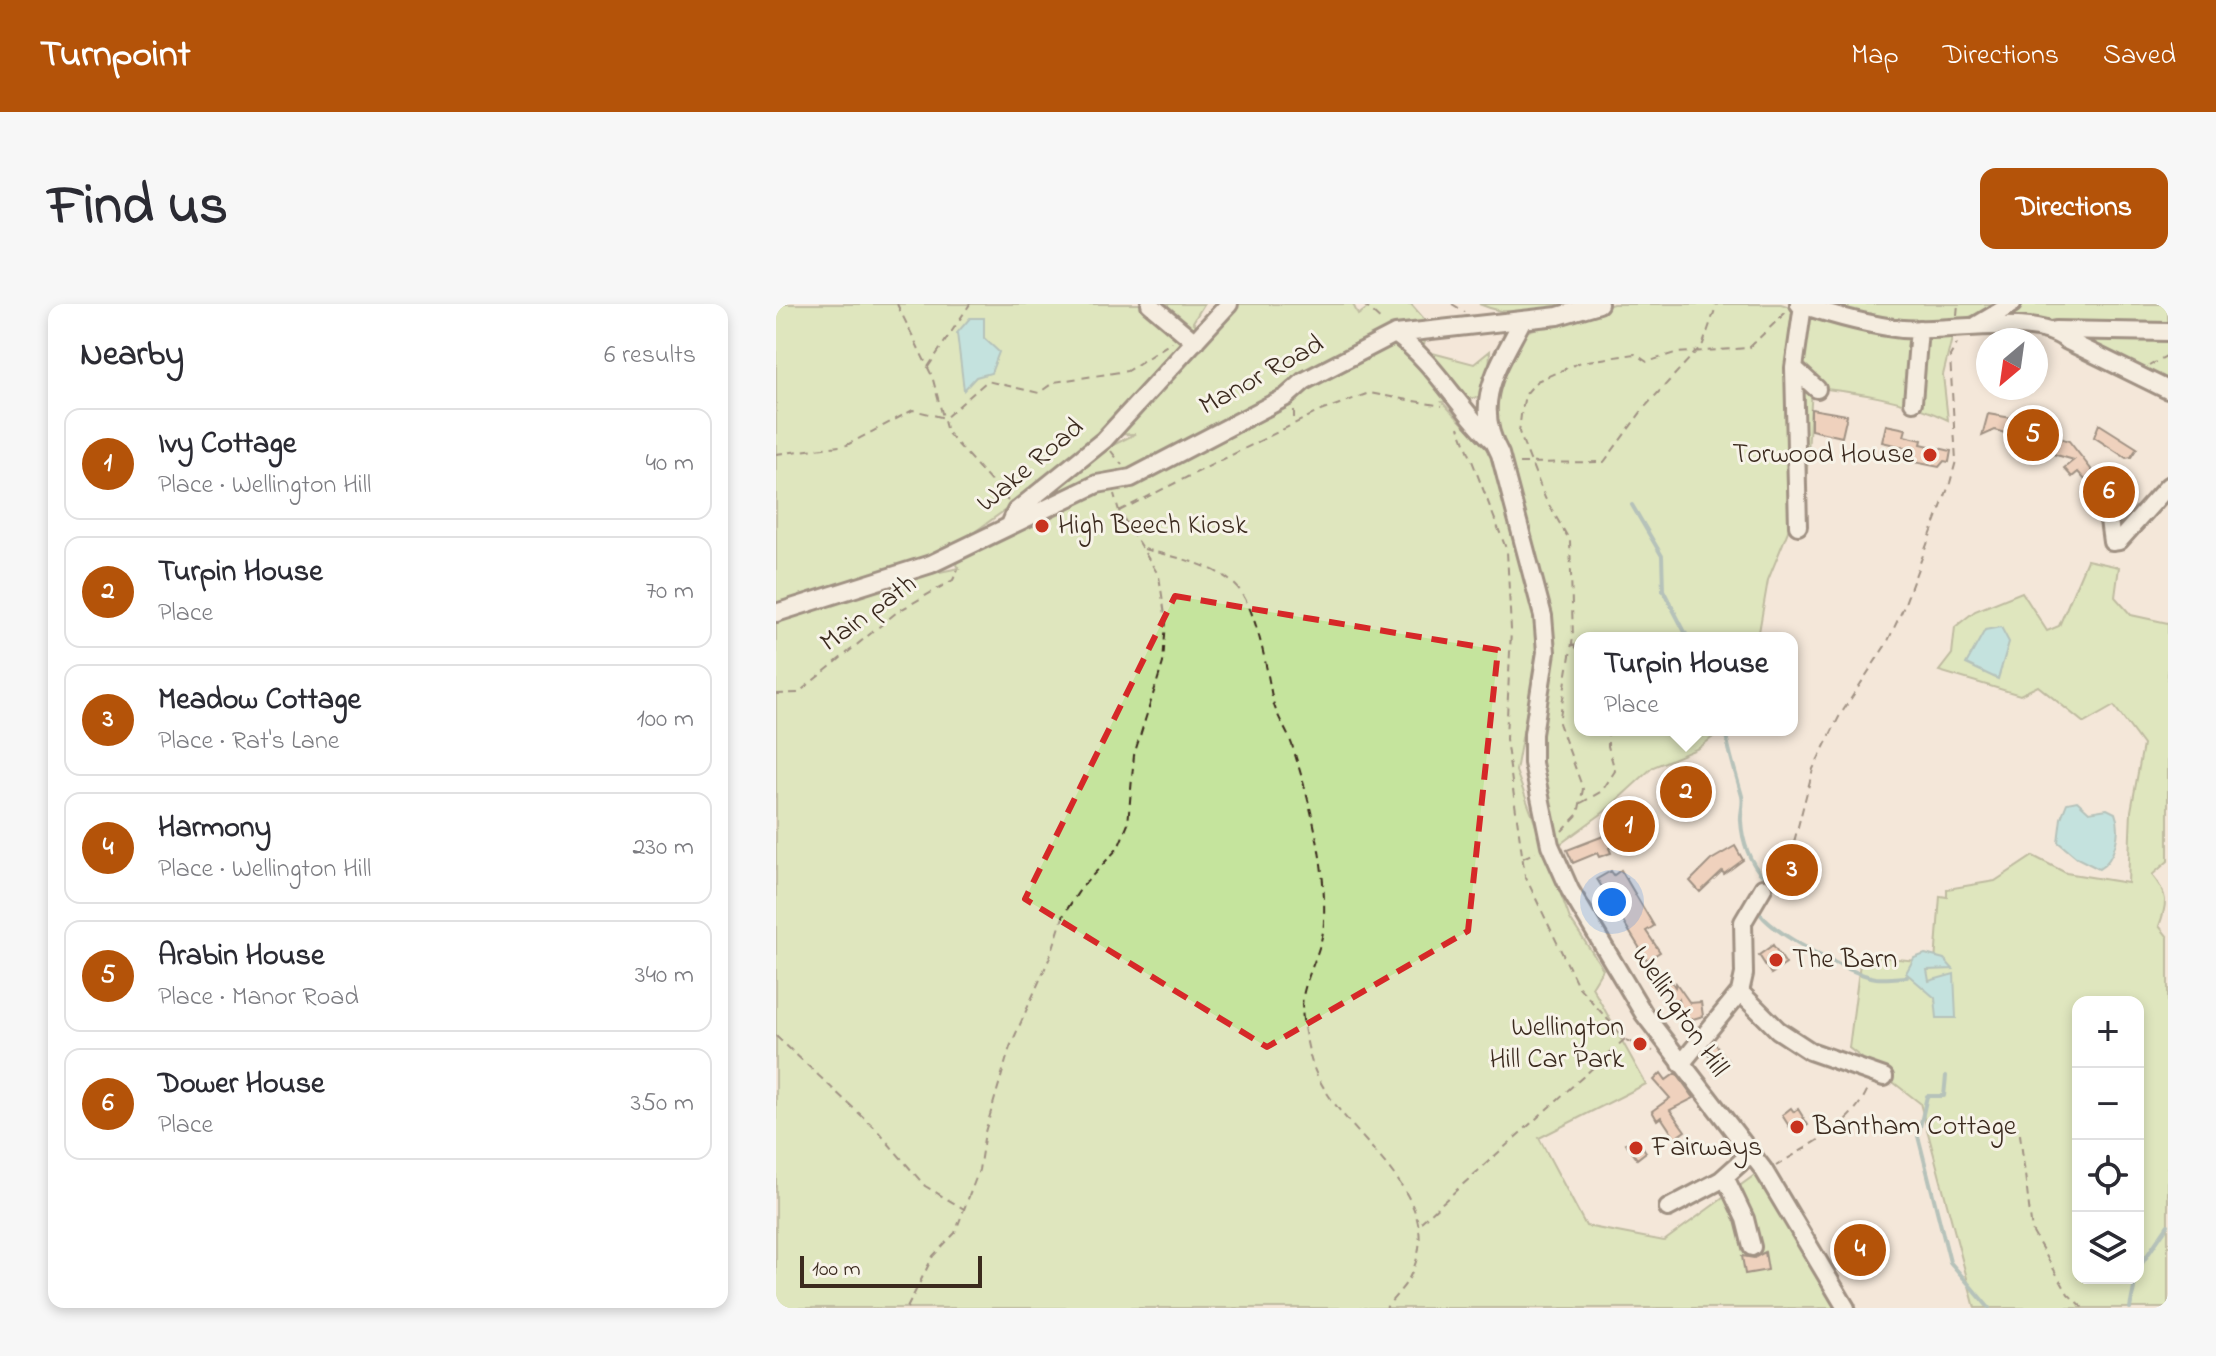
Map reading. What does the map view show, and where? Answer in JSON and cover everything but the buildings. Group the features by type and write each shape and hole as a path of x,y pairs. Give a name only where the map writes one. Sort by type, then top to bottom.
{"street":[{"path":"1150,304 1195,342"},
{"name":"Wake Road","path":"776,613 931,564 1013,518 1104,440 1229,304"},
{"name":"Manor Road","path":"1013,518 1110,481 1131,478 1286,397 1304,381 1344,367 1395,334 1558,316 1599,304"},
{"path":"1798,526 1794,368 1799,304 1861,322 1919,329 1970,326 2168,332"},
{"path":"1970,326 2012,304"},
{"name":"Wellington Hill","path":"1522,321 1493,375 1487,410 1543,616 1546,652 1533,734 1533,763 1550,845 1570,890 1667,1049 1765,1173 1846,1308"},
{"path":"1913,402 1919,329"},
{"path":"2055,330 2066,340 2137,372 2168,390"},
{"path":"1395,334 1422,358 1458,406 1496,448"},
{"path":"1794,368 1817,389"},
{"path":"2109,520 2112,542 2119,541 2168,486"},
{"path":"1681,1064 1740,992 1744,974 1743,922 1763,888"},
{"path":"1740,992 1778,1030 1810,1051 1879,1074"},
{"path":"1668,1208 1725,1177 1750,1154"},
{"path":"1725,1177 1745,1219 1752,1247"}],"path":[{"path":"897,304 928,368 947,432 1013,518"},
{"path":"928,368 970,304"},
{"path":"1363,304 1395,334"},
{"path":"1496,448 1518,463 1604,462 1644,408 1703,344 1717,304"},
{"path":"1522,859 1550,845 1578,814 1583,789 1559,723 1572,642 1570,541 1545,498 1519,432 1525,395 1537,381 1581,362 1635,354 1647,362 1695,352 1749,348 1799,304"},
{"path":"1763,888 1793,846 1813,769 1832,730 1887,643 1902,611 1950,483 1956,461 1950,356 1970,326"},
{"path":"945,418 987,381 1039,393 1054,382 1127,371 1175,340 1177,327"},
{"path":"2137,372 2168,355"},
{"path":"1119,511 1294,424 1369,393 1452,408"},
{"path":"1294,403 1294,424"},
{"path":"776,454 847,445 913,410 945,418"},
{"path":"1457,421 1507,551 1511,630 1506,739 1525,876 1578,986 1625,1039 1648,1052 1667,1049"},
{"path":"1104,440 1131,478"},
{"path":"907,1308 933,1256 955,1233 979,1170 985,1132 1010,1047 1050,957 1064,914 1081,888 1118,848 1128,824 1134,755 1166,646 1159,576 1119,511 1110,481"},
{"name":"Main path","path":"776,694 798,693 897,612 953,580 967,546"},
{"path":"1141,548 1214,571 1236,585 1269,671 1272,700 1292,745 1320,848 1324,923 1303,998 1310,1058 1320,1083 1339,1113 1373,1148 1421,1222 1421,1243 1411,1275 1386,1308"},
{"path":"1580,804 1602,791 1615,771 1608,736"},
{"path":"776,1036 792,1055 876,1129 925,1186 964,1209"},
{"path":"1421,1222 1625,1039"},
{"path":"1765,1173 1847,1120 1862,1103 1879,1074"},
{"path":"2020,1134 2032,1231 2068,1294 2083,1308"}],"highlighted area":[{"path":"1175,596 1498,650 1468,931 1267,1047 1025,899"}],"green space":[{"path":"776,304 1204,304 1193,322 1203,331 1223,304 1353,304 1358,315 1373,304 1411,304 1432,328 1421,350 1474,364 1490,351 1488,396 1442,402 1489,451 1532,591 1537,639 1535,667 1516,771 1570,919 1603,969 1592,987 1646,1084 1539,1138 1586,1226 1664,1241 1763,1169 1855,1308 776,1308","holes":["1135,434 1060,472 953,558 959,568 891,582 799,610 797,597 948,551 1054,475 1096,435"]},
{"path":"1479,304 1579,304 1517,313"},
{"path":"1613,304 1781,304 1871,333 1953,334 1943,375 1948,420 1898,402 1812,387 1805,503 1790,526 1768,580 1759,632 1574,632 1574,736 1714,736 1699,748 1653,767 1604,812 1556,847 1535,761 1549,638 1494,426 1497,373 1525,332"},
{"path":"1810,304 1997,304 1945,324 1902,328 1869,322"},
{"path":"2016,304 2168,304 2168,330 2073,328 1995,320"},
{"path":"2070,337 2168,338 2168,387"},
{"path":"2087,560 2119,567 2115,597 2131,615 2168,623 2168,861 2152,875 2164,894 2165,905 2159,926 2168,937 2168,1308 1975,1308 1920,1103 1849,1048 1861,955 1935,963 1940,896 1947,897 1947,889 1995,881 2033,856 2066,873 2128,883 2131,811 2143,745 2114,706 2084,723 2038,686 2020,695 1939,671 1952,654 1955,627 1975,611 2022,592 2047,631 2059,626"}],"water":[{"path":"970,318 984,318 984,338 999,352 991,373 976,377 964,390 957,333"},
{"path":"2001,627 2009,642 1998,679 1966,664 1985,630"},
{"path":"2077,801 2089,812 2107,809 2115,813 2118,828 2116,844 2105,865 2099,869 2077,858 2058,842 2061,818 2067,803"},
{"path":"1925,954 1944,959 1953,969 1927,970 1929,981 1954,974 1956,1018 1937,1018 1935,998 1906,973 1914,958"}],"waterway":[{"path":"1632,505 1662,556 1663,590 1685,632"},
{"path":"1726,736 1742,796 1741,821 1745,844 1764,877 1758,884"},
{"path":"1758,910 1793,940 1849,969 1876,978 1907,977"},
{"path":"1946,1076 1944,1096 1927,1096 1918,1136 1950,1262 1989,1308"},
{"path":"2144,1260 2168,1225"},
{"path":"2130,1308 2135,1284"}],"place":[{"name":"Arabin House","path":"2033,435"},
{"name":"Torwood House","path":"1930,455"},
{"name":"Dower House","path":"2109,492"},
{"name":"High Beech Kiosk","path":"1042,526"},
{"name":"Turpin House","path":"1686,792"},
{"name":"Ivy Cottage","path":"1629,826"},
{"name":"Meadow Cottage","path":"1792,870"},
{"name":"The Barn","path":"1776,960"},
{"name":"Wellington Hill Car Park","path":"1640,1044"},
{"name":"Bantham Cottage","path":"1797,1127"},
{"name":"Fairways","path":"1636,1148"},
{"name":"Harmony","path":"1860,1250"}]}
